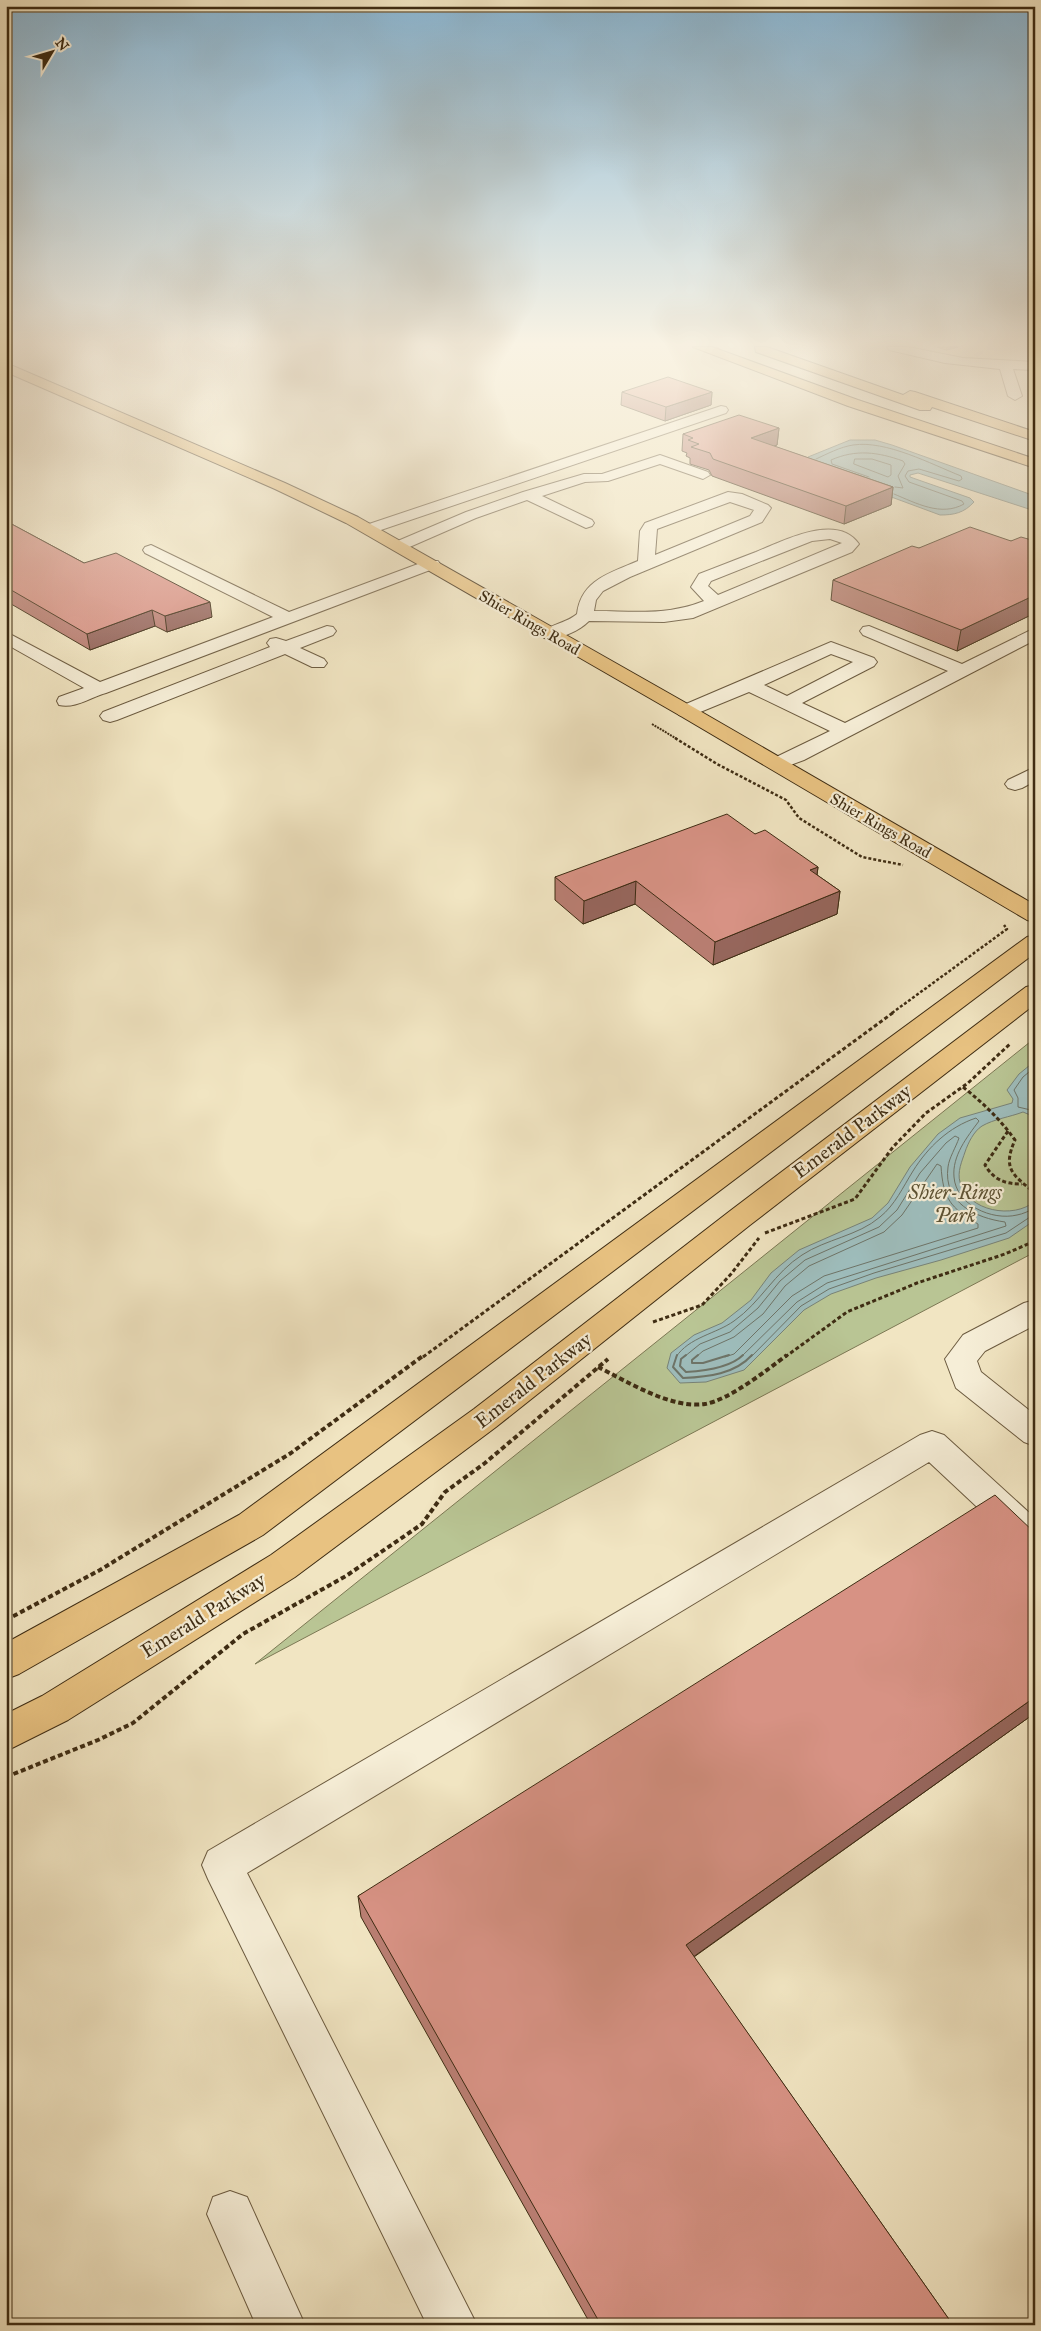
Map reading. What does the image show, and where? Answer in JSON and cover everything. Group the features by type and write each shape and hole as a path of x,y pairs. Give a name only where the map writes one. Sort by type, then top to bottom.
{"main road":[{"name":"Shier Rings Road","path":"210,456 280,486 369,529 432,564 1035,915"},
{"path":"1010,456 1035,464"},
{"path":"6,1662 251,1525 1035,942"},
{"name":"Emerald Parkway","path":"6,1733 55,1708 291,1560 485,1418 732,1224 1035,992"}],"lane":[{"path":"369,529 585,456"},
{"path":"399,546 471,515 528,495 584,478 603,478 660,459 703,475"},
{"path":"528,495 586,523"},
{"path":"586,616 586,600 597,587 646,564 756,519 763,508 736,497 728,497 651,526 648,531 646,564"},
{"path":"550,634 575,625 586,616 664,617 687,614 717,603 846,549 851,544 848,540 832,534 809,536 705,578 700,587 717,603"},
{"path":"151,550 288,618"},
{"path":"66,701 432,564"},
{"path":"110,716 327,631"},
{"path":"869,631 961,670"},
{"path":"252,632 318,663"},
{"path":"777,764 846,731 1035,633"},
{"path":"6,638 99,689"},
{"path":"686,711 832,647 868,662 786,703"},
{"path":"157,667 189,685"},
{"path":"749,684 846,731"},
{"path":"1015,784 1035,773"},
{"path":"1035,1311 974,1343 961,1359 967,1379 1035,1433"},
{"path":"453,2325 222,1865 932,1444 1035,1540"},
{"path":"230,2214 281,2325"}],"path":[{"path":"652,724 717,764 786,800 799,818 862,857 904,865"},
{"path":"6,1620 100,1570 290,1453 1007,929 1002,923"},
{"path":"646,1328 653,1322 702,1305 731,1274 762,1234 856,1200 893,1147 926,1113 963,1087 1015,1040"},
{"path":"963,1087 987,1106 1004,1124 1015,1140 1009,1154 1013,1175 1035,1193"},
{"path":"1008,1131 985,1165 990,1176 1008,1184 1023,1184"},
{"path":"598,1368 644,1390 682,1404 706,1404 743,1387 847,1312 917,1283 1005,1254 1035,1241"},
{"path":"6,1776 98,1740 133,1723 242,1634 346,1576 422,1524 445,1492 485,1463 611,1356"}],"green space":[{"name":"Shier-Rings Park","path":"1035,1038 1035,1252 255,1664"}],"water":[{"path":"922,456 1035,496 1035,511 918,473 910,475 910,477 970,498 974,502 959,513 940,515 813,468 807,463 808,457"},
{"path":"1035,1061 1035,1117 1023,1112 979,1128 968,1145 959,1174 964,1192 981,1206 992,1210 1015,1210 1026,1207 1035,1201 1035,1220 1009,1238 876,1278 831,1294 804,1310 744,1370 706,1382 680,1383 667,1368 671,1353 694,1335 722,1323 751,1300 771,1273 799,1250 872,1218 888,1203 910,1167 938,1134 960,1118 1012,1103 1013,1099 1007,1090 1019,1074"}],"building":[{"path":"711,456 803,456 893,487 846,506 713,459"},
{"path":"6,521 84,563 116,553 210,602 165,616 152,610 87,634 6,587"},
{"path":"970,527 1011,541 1021,537 1035,541 1035,595 961,630 833,580 912,546 919,548"},
{"path":"727,814 755,834 765,830 818,867 810,870 840,891 715,942 636,881 584,901 555,877"},
{"path":"995,1495 1035,1533 1035,1697 686,1945 953,2325 601,2325 358,1896"}]}
